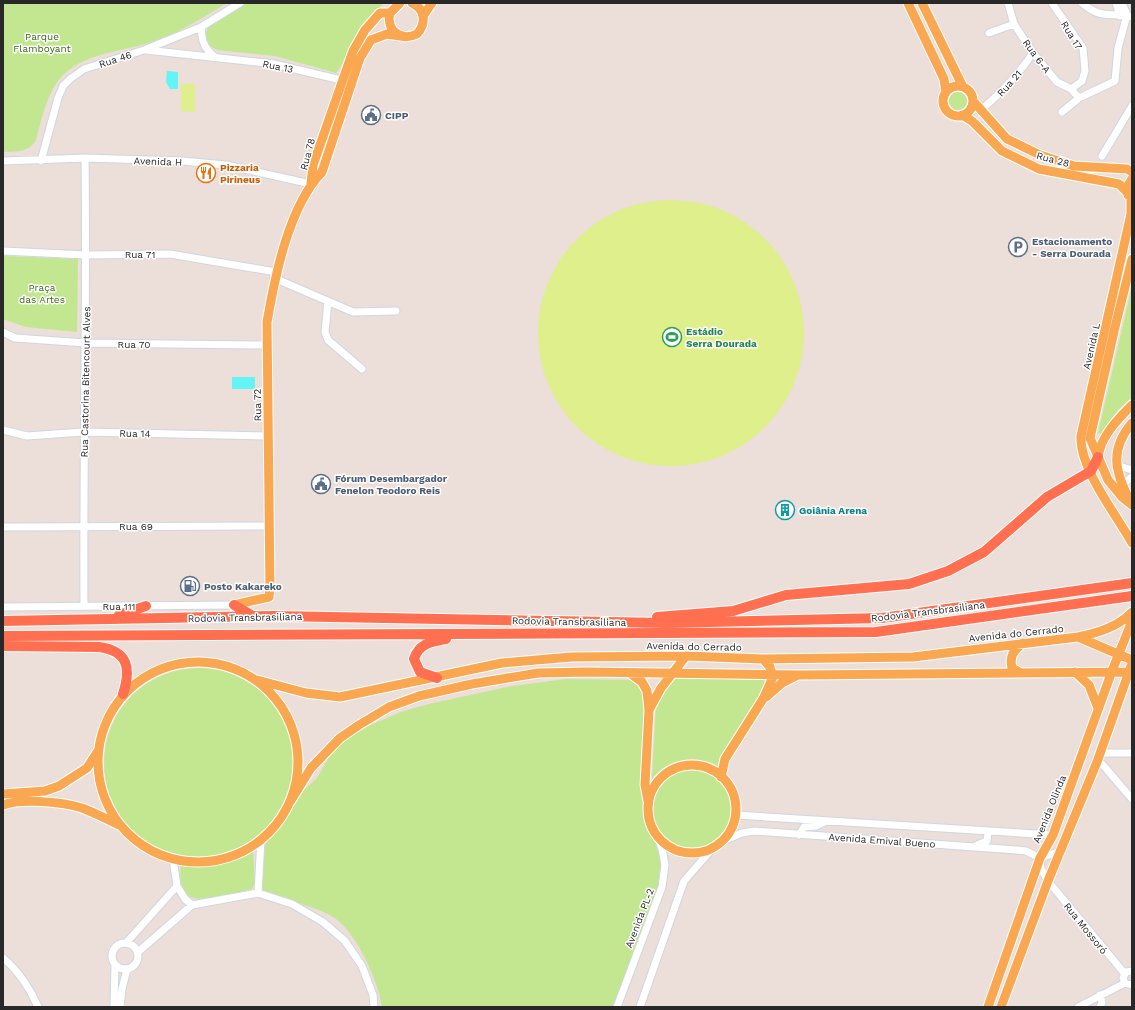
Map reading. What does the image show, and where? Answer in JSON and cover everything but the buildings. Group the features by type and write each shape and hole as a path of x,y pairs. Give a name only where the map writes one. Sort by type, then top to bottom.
{"highway":[{"path":"637,622 667,616 733,611 779,596 909,584 948,571 984,552 1047,497 1091,471 1098,457"},
{"name":"Rodovia Transbrasiliana","path":"3,621 253,616 637,622 882,618 1132,583"},
{"name":"Rodovia Transbrasiliana","path":"3,636 876,632 1132,596"},
{"path":"234,605 253,616"},
{"path":"87,620 127,613 146,606"},
{"path":"437,678 424,674 417,668 414,659 418,651 426,643 465,634"},
{"path":"3,646 112,648 120,654 128,669 128,680 123,694"}],"main road":[{"path":"398,3 390,13 389,18 391,29 400,36"},
{"path":"412,3 419,8 423,16 432,3"},
{"path":"908,3 944,78 946,92 944,101 946,109 953,115 962,115 970,109 973,101 970,92 963,87 922,3"},
{"name":"Rua 78","path":"311,184 313,165 341,80 353,51 365,30 380,13 390,13"},
{"name":"Rua 78","path":"311,184 322,172 360,58 371,40 387,34 411,36 417,34 422,26 423,16"},
{"path":"946,92 954,87 963,87"},
{"name":"Rua 28","path":"973,101 1007,139 1040,155 1074,166 1127,169 1132,172"},
{"name":"Rua 28","path":"962,115 972,121 1002,151 1033,166 1059,173 1120,184 1130,197"},
{"name":"Avenida L","path":"1090,438 1131,214 1128,183 1132,179"},
{"name":"Rua 72","path":"234,605 269,597 267,322 275,275 302,202 311,184"},
{"name":"Avenida L","path":"1102,492 1081,447 1082,436 1111,326 1132,259"},
{"path":"1132,405 1115,422 1106,437 1098,457 1102,492 1132,543"},
{"path":"1132,423 1118,443 1116,465 1122,485 1132,504"},
{"path":"1090,438 1096,441 1106,437"},
{"path":"1090,438 1108,480 1123,498 1132,504"},
{"path":"1098,457 1116,465"},
{"path":"1078,638 1100,632 1126,618 1132,612"},
{"name":"Avenida Olinda","path":"988,1007 1040,858 1053,835 1098,708 1132,621"},
{"name":"Avenida do Cerrado","path":"256,680 306,693 340,697 437,678 502,663 571,656 686,656 763,659 913,657 1023,643 1078,638 1119,653 1132,661"},
{"path":"1022,674 1012,668 1010,660 1012,652 1023,643"},
{"path":"649,710 661,688 686,656"},
{"path":"722,776 725,759 764,699 772,675 770,667 763,659"},
{"path":"290,802 298,769 295,735 280,704 256,680 230,666 202,661 172,664 145,675 123,694 108,715 100,739 98,751 98,777 104,796 119,825 137,843 173,859 183,862 208,862 232,857 254,846 275,826 312,768 340,738 359,725 390,707 418,696 472,684 538,673 588,672 631,674 799,675 1022,674 1130,671"},
{"path":"1001,1007 1048,881 1101,753 1130,671 1132,661"},
{"path":"1075,672 1089,685 1098,708"},
{"path":"631,674 642,682 647,691 649,710 645,785 650,821 657,835 668,846 682,852 697,853 712,849 723,841 731,829 736,815 735,801 730,788 722,776 712,770 700,766 676,768 666,774 657,782 648,805"},
{"path":"764,699 782,683 799,675"},
{"path":"3,794 45,791 59,786 87,768 98,751"},
{"path":"3,806 10,803 44,802 81,808 119,825"}],"street":[{"name":"Rua 46","path":"41,161 56,104 63,86 84,69 144,50 201,27 240,3"},
{"name":"Rua 6-A","path":"1008,3 1014,24 1033,53 1057,82 1071,89 1079,98"},
{"name":"Rua 17","path":"1052,3 1082,48 1084,71 1082,81 1071,89"},
{"path":"1082,3 1089,9 1106,16 1126,16"},
{"path":"1116,3 1126,16"},
{"path":"1062,112 1079,98 1115,81 1118,48 1126,16 1122,3"},
{"path":"989,33 1014,24"},
{"path":"201,27 203,44 207,52 215,57"},
{"name":"Rua 13","path":"144,50 274,64 341,80"},
{"name":"Rua 21","path":"981,110 1007,86 1033,53"},
{"path":"1102,156 1132,106"},
{"name":"Avenida H","path":"3,161 41,161 85,158 182,161 226,165 311,184"},
{"name":"Rua Castorina Bitencourt Alves","path":"84,606 83,432 86,343 85,158"},
{"name":"Rua 71","path":"3,251 86,255 170,254 275,275 353,312 396,310"},
{"path":"328,301 325,332 328,340 362,369"},
{"name":"Rua 70","path":"3,332 15,338 86,343 267,345"},
{"name":"Rua 14","path":"3,430 27,436 83,432 268,436"},
{"path":"1116,465 1132,470"},
{"path":"1122,485 1132,476"},
{"name":"Rua 69","path":"3,527 269,526"},
{"name":"Rua 111","path":"3,607 234,605"},
{"path":"1101,753 1132,753"},
{"path":"1097,762 1103,765 1132,799"},
{"name":"Avenida Emival Bueno","path":"736,815 824,822 1053,835"},
{"path":"799,835 804,827 816,826 824,822"},
{"name":"Avenida Emival Bueno","path":"723,841 742,833 754,831 1021,850 1040,858"},
{"path":"975,846 987,842 988,832"},
{"name":"Avenida PL-2","path":"617,1007 662,887 665,866 662,848 657,835"},
{"path":"258,894 261,839"},
{"path":"640,1007 684,881 712,849"},
{"path":"1040,858 1061,851"},
{"name":"Rua Mossoró","path":"1040,858 1041,870 1048,881 1130,970"},
{"path":"173,859 177,886 185,899 192,905"},
{"path":"126,943 177,886"},
{"path":"138,952 192,905 258,894 292,904 323,922 345,941 362,966 373,995 374,1007"},
{"path":"126,943 133,946 138,952 135,965 127,969 118,968 112,960 113,951 119,944 126,943"},
{"path":"3,958 9,963 34,996 38,1007"},
{"path":"114,1007 115,964"},
{"path":"120,1007 122,989 127,969"},
{"path":"1078,1007 1100,995 1130,984 1123,978 1130,970"},
{"path":"1100,995 1102,1003 1100,1007"}],"green space":[{"name":"Parque Flamboyant","path":"3,3 227,3 178,31 160,39 97,56 74,66 64,74 53,88 43,114 36,140 33,144 26,149 3,152"},
{"path":"247,3 384,3 360,30 336,73 275,56 217,50 208,45 205,36 208,27"},
{"path":"181,84 195,84 195,112 181,111"},
{"path":"958,92 964,95 967,101 964,107 958,110 952,107 949,101 952,95"},
{"name":"Estádio Serra Dourada","path":"671,200 697,203 722,210 745,222 765,239 782,259 794,282 801,307 804,333 801,359 794,384 782,407 765,427 745,444 722,456 697,463 671,466 645,463 620,456 597,444 577,427 560,407 548,384 541,359 538,333 541,307 548,282 560,259 577,239 597,222 620,210 645,203"},
{"name":"Praça das Artes","path":"3,256 78,259 77,332 26,327 3,319"},
{"path":"1132,286 1132,397 1117,411 1101,434 1098,433"},
{"path":"190,668 208,668 227,672 244,679 266,696 278,710 287,727 294,754 294,772 287,799 278,816 266,830 244,847 227,854 208,858 190,858 171,854 154,847 132,830 120,816 108,791 104,772 104,754 108,735 115,718 132,696 146,684 171,672"},
{"path":"762,677 767,687 722,755 718,766 701,760 682,760 666,766 652,779 656,705 661,692 673,678"},
{"path":"566,679 631,680 641,684 645,696 643,805 662,864 661,880 613,1007 382,1007 376,983 364,956 348,931 339,922 322,911 279,897 263,890 260,883 266,843 280,827 302,792 317,778 340,738 401,712 429,704 507,687"},
{"path":"693,769 708,772 721,781 730,794 733,809 730,824 721,837 708,846 693,849 678,846 665,837 656,824 653,809 656,794 665,781 678,772"},
{"path":"253,851 255,882 252,889 219,897 200,899 192,898 184,892 180,872 181,864 201,865 218,863 235,859"}],"water":[{"path":"167,71 178,72 178,89 170,89 166,82"},
{"path":"232,377 255,377 255,389 232,389"}],"place":[{"name":"CIPP","path":"371,115"},
{"name":"Pizzaria Pirineus","path":"206,173"},
{"name":"Estacionamento - Serra Dourada","path":"1018,247"},
{"name":"Estádio Serra Dourada","path":"672,337"},
{"name":"Fórum Desembargador Fenelon Teodoro Reis","path":"321,484"},
{"name":"Goiânia Arena","path":"785,510"},
{"name":"Posto Kakareko","path":"190,586"}]}
